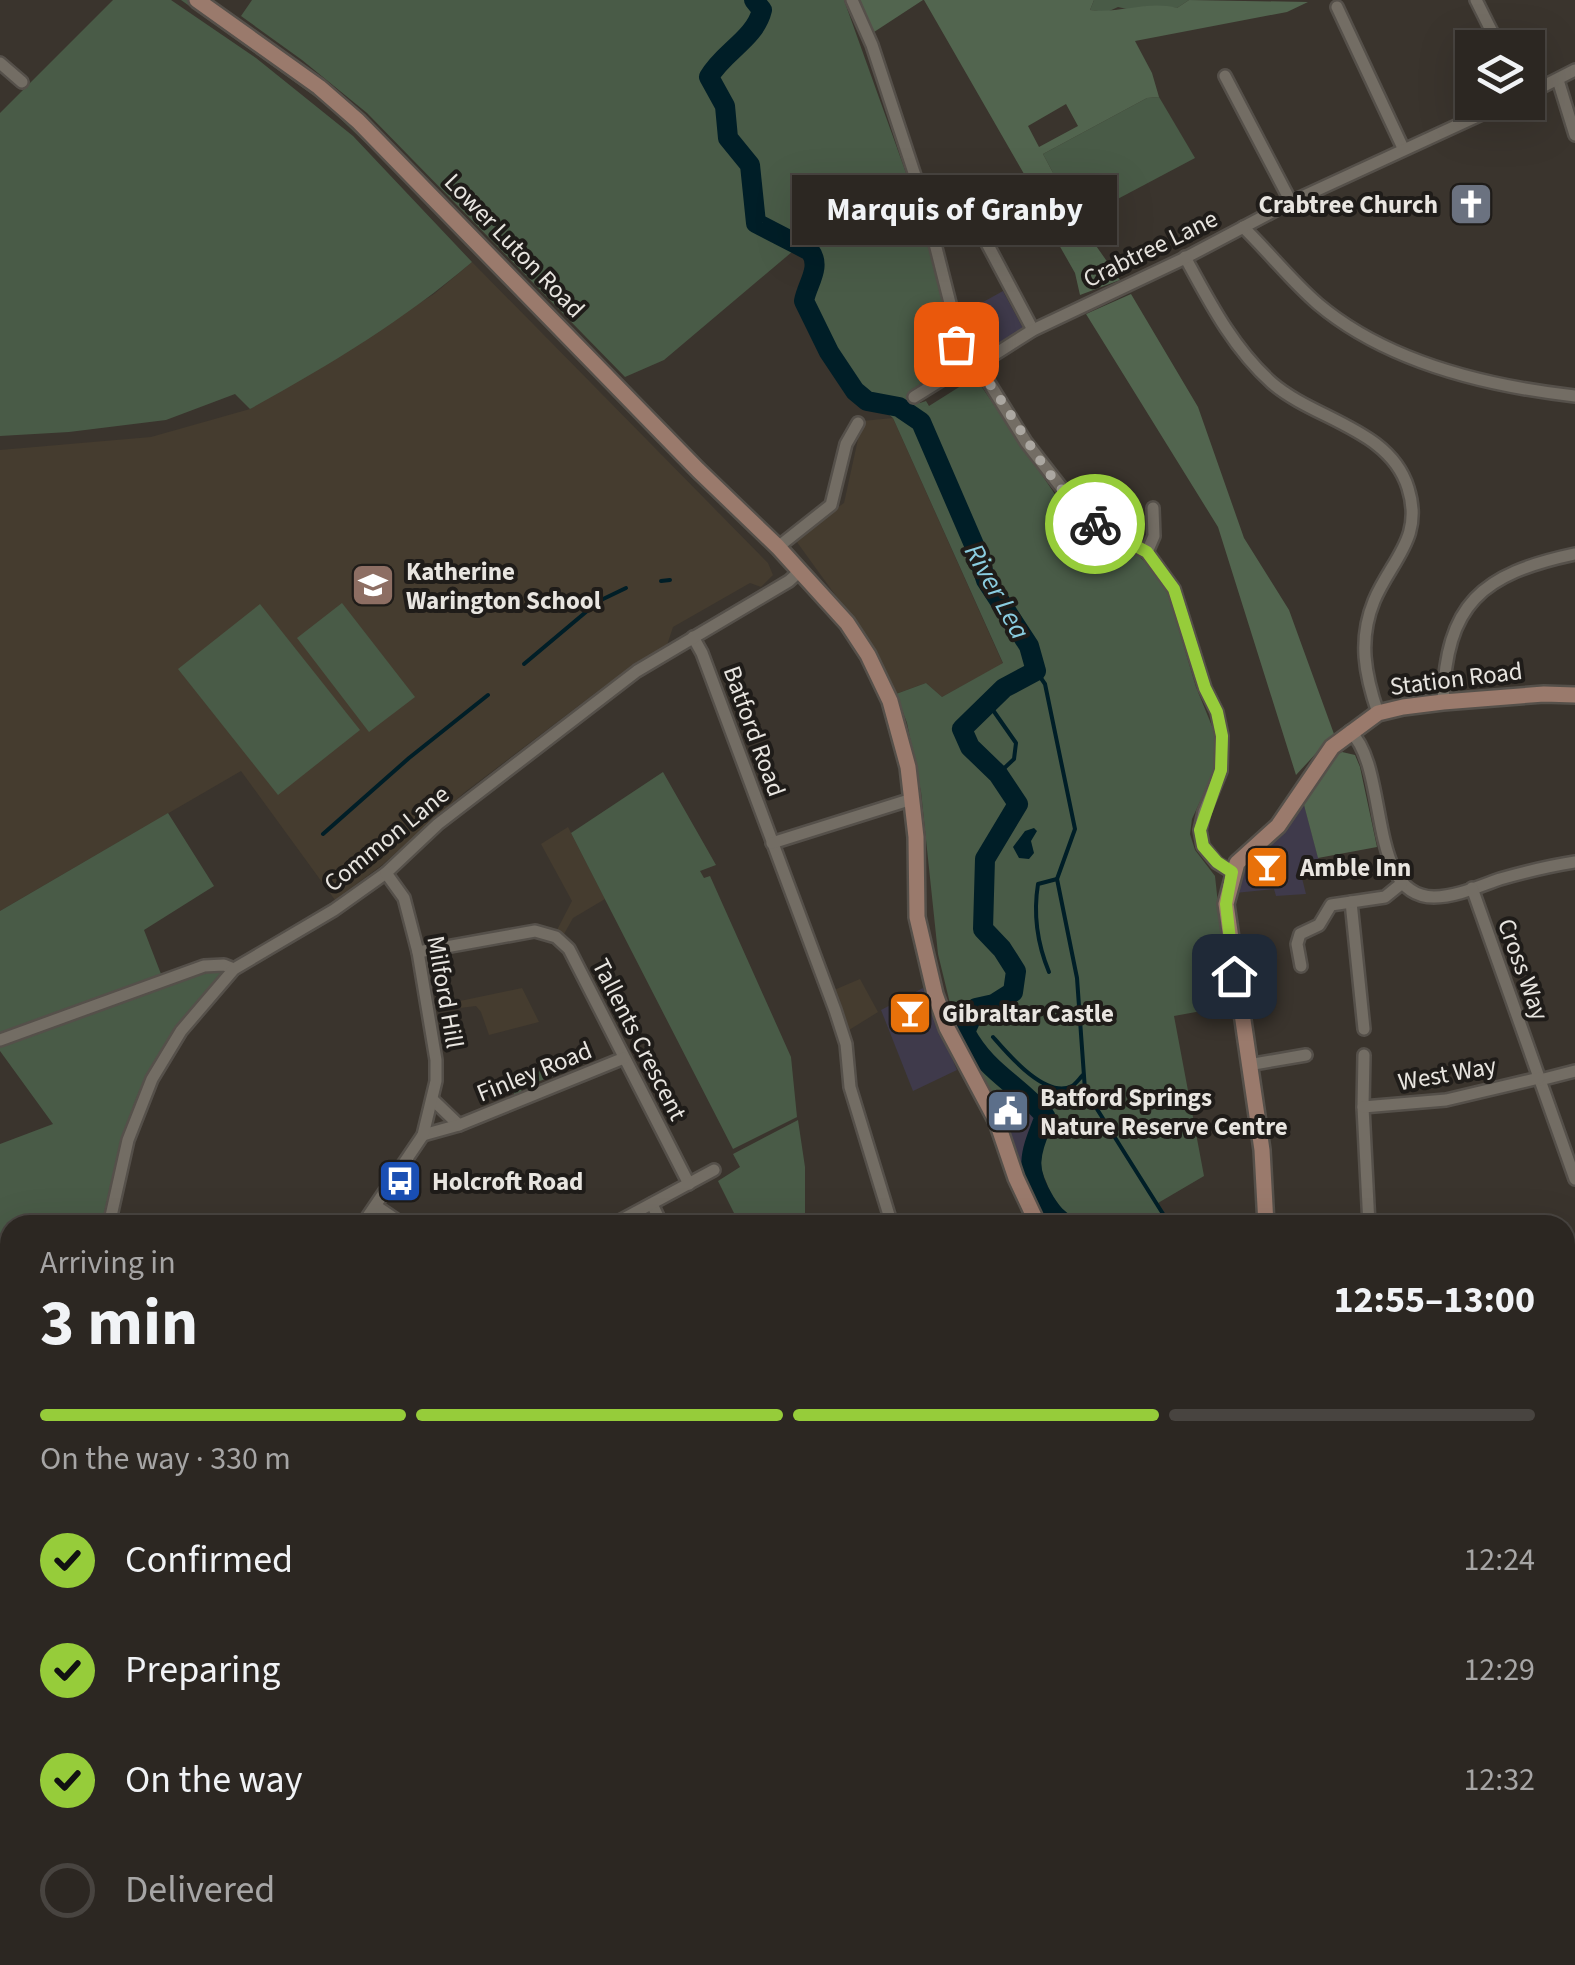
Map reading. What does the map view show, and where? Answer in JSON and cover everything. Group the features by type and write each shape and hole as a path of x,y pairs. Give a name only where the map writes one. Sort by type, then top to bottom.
{"main road":[{"name":"Lower Luton Road","path":"197,0 319,87 358,121 778,548 846,624 880,677 898,724 912,799 917,917 935,994 947,1028 997,1122 1033,1215"},
{"name":"Station Road","path":"1232,872 1242,856 1278,826 1332,746 1378,713 1443,702 1575,695"},
{"path":"1232,872 1226,904 1262,1150 1265,1215"}],"street":[{"path":"852,0 872,46 927,212 954,319 956,344 951,374"},
{"path":"1476,0 1491,30"},
{"path":"1337,7 1403,148"},
{"path":"0,63 22,82"},
{"path":"1545,86 1575,70"},
{"path":"1225,76 1291,202"},
{"path":"1558,80 1575,135"},
{"name":"Crabtree Lane","path":"914,397 951,374 978,365 1034,330 1467,120"},
{"path":"973,217 1034,330"},
{"path":"1243,226 1318,304 1386,345 1468,377 1575,396"},
{"path":"1186,257 1222,324 1254,365 1289,396 1380,446 1403,474 1411,499 1409,538 1375,600 1365,638 1366,676 1378,713"},
{"path":"956,344 978,365 1026,442 1068,496 1098,527 1147,552 1174,589 1220,723 1221,770 1200,830 1203,846 1232,872"},
{"path":"778,548 831,504 846,444 858,423"},
{"path":"1147,552 1154,536 1152,508"},
{"path":"1443,702 1454,633 1469,604 1512,574 1575,554"},
{"name":"Common Lane","path":"111,1215 128,1140 152,1079 181,1031 234,969 334,910 386,873 438,824 637,671 800,571"},
{"name":"Batford Road","path":"692,638 702,653 846,1044 850,1087 889,1215"},
{"path":"1350,731 1362,743 1369,763 1393,872 1401,884 1418,894 1434,897 1535,868 1575,862"},
{"path":"772,842 912,799"},
{"name":"Milford Hill","path":"369,1215 423,1135 433,1100 436,1060 418,952 404,898 386,873"},
{"path":"1301,966 1297,944 1300,934 1319,924 1332,906 1386,897 1401,884"},
{"name":"Cross Way","path":"1472,888 1575,1179"},
{"path":"1351,902 1364,1029"},
{"name":"Tallents Crescent","path":"418,952 536,931 556,938 569,949 689,1184"},
{"path":"0,1040 204,966 234,969"},
{"path":"1248,1065 1306,1055"},
{"path":"1364,1055 1368,1215"},
{"name":"Finley Road","path":"423,1135 459,1125 624,1058"},
{"name":"West Way","path":"1363,1107 1446,1100 1575,1071"},
{"name":"Finley Road","path":"433,1100 459,1125"},
{"path":"631,1215 714,1170"},
{"path":"652,1204 657,1215"},
{"path":"376,1206 389,1215"}],"shaded area":[{"name":"Katherine Warington School","path":"472,262 768,563 773,575 761,587 750,583 673,627 666,648 606,685 465,792 382,865 335,900 241,771 0,911 0,450 151,437 250,409 434,294"},
{"path":"1003,291 1023,328 982,357 975,356 965,349 958,316"},
{"path":"893,418 1003,664 942,697 926,683 896,694 849,614 794,538 844,503 862,421"},
{"path":"1301,804 1321,868 1301,874 1306,894 1276,896 1274,889 1235,893 1240,874 1288,825"},
{"path":"568,827 605,899 573,918 564,934 557,930 572,901 541,844"},
{"path":"860,979 878,1012 849,1030 834,990"},
{"path":"522,988 539,1022 489,1035 476,1006 436,1011 436,1006"},
{"path":"923,988 957,1070 913,1091 881,1010"},
{"path":"1036,1106 1036,1124 1022,1169 1006,1120"}],"green space":[{"path":"113,0 171,0 256,58 353,136 472,262 365,341 250,409 235,394 166,420 0,436 0,113"},
{"path":"181,0 188,0 337,109 593,374 324,103"},
{"path":"252,0 844,0 920,212 947,314 945,364 914,389 920,403 926,401 929,406 975,377 1093,550 1112,543 1135,553 1153,569 1166,587 1196,687 1214,731 1215,769 1192,819 1190,834 1195,850 1215,876 1229,1006 1174,1016 1204,1176 1158,1203 1165,1215 1066,1215 1052,1196 1040,1167 1046,1123 1028,1090 997,1106 955,1024 938,954 921,792 907,723 896,694 926,683 942,697 1003,663 893,418 859,395 847,381 804,301 814,270 812,257 799,246 664,360 625,377 367,113 241,16"},
{"path":"860,0 923,0 874,32"},
{"path":"924,0 1094,0 1090,10 1101,11 1177,8 1189,0 1308,2 1287,12 1135,41 1152,73 1159,97 1147,98 1043,154 1078,220 1120,280 1080,295 1075,273 1050,229 1054,226","holes":["1066,104 1078,126 1039,147 1028,126"]},
{"path":"1094,0 1189,0 1177,8 1118,7 1107,12 1090,10"},
{"path":"1159,97 1195,158 1078,220 1043,154 1147,98"},
{"path":"1131,294 1198,407 1244,538 1289,610 1334,734 1296,775 1218,527 1086,314"},
{"path":"342,603 415,697 369,732 297,638"},
{"path":"260,604 360,730 278,795 178,669"},
{"path":"1342,752 1355,755 1360,767 1377,847 1318,858 1301,804 1333,757"},
{"path":"663,772 716,865 700,871 704,878 710,876 791,1057 797,1117 733,1149 571,833"},
{"path":"168,813 214,886 144,930 161,974 0,1036 0,911"},
{"path":"207,969 220,969 223,978 172,1036 142,1086 125,1134 106,1215 0,1215 0,1144 53,1124 0,1051 0,1044"},
{"path":"559,1062 564,1072 521,1088 522,1093 515,1096 511,1085"},
{"path":"798,1120 805,1167 805,1215 735,1215 718,1181 740,1167 733,1154"}],"water":[{"path":"1034,828 1034,853 1029,859 1019,858 1013,847 1025,831"}],"waterway":[{"name":"River Lea","path":"754,0 762,10 753,29 709,77 725,106 728,138 750,165 756,223 810,251 815,263 804,301 829,352 855,391 867,401 899,407 921,422 986,580 1029,646 1036,671 1004,688 962,729 970,747 998,774 1018,804 985,859 983,929 1016,971 1013,992 994,1004 976,1008 965,1032 983,1058 1045,1116 1033,1150 1032,1169 1038,1189 1055,1215"},
{"path":"661,581 670,580"},
{"path":"524,664 599,601 626,588"},
{"path":"1036,671 1045,684 1075,829 1057,879 1077,978 1085,1090 1164,1215"},
{"path":"323,834 488,695"},
{"path":"988,703 1016,743 1014,759 998,774"},
{"path":"1049,972 1037,929 1037,895 1038,884 1057,879"},
{"path":"993,1037 1039,1081 1062,1089 1072,1086 1083,1075"}],"way so far":[{"path":"956,344 978,365 1026,442 1095,524"}],"place":[{"name":"Crabtree Church","path":"1471,204"},
{"name":"Marquis of Granby","path":"956,344"},
{"name":"Katherine Warington School","path":"373,585"},
{"name":"Amble Inn","path":"1267,867"},
{"name":"Gibraltar Castle","path":"910,1013"},
{"name":"Batford Springs Nature Reserve Centre","path":"1008,1111"},
{"name":"Holcroft Road","path":"400,1181"}],"route":[{"path":"1095,524 1139,546 1166,574 1217,712 1223,759 1200,830 1208,854 1232,872 1226,904 1234,976"}]}
